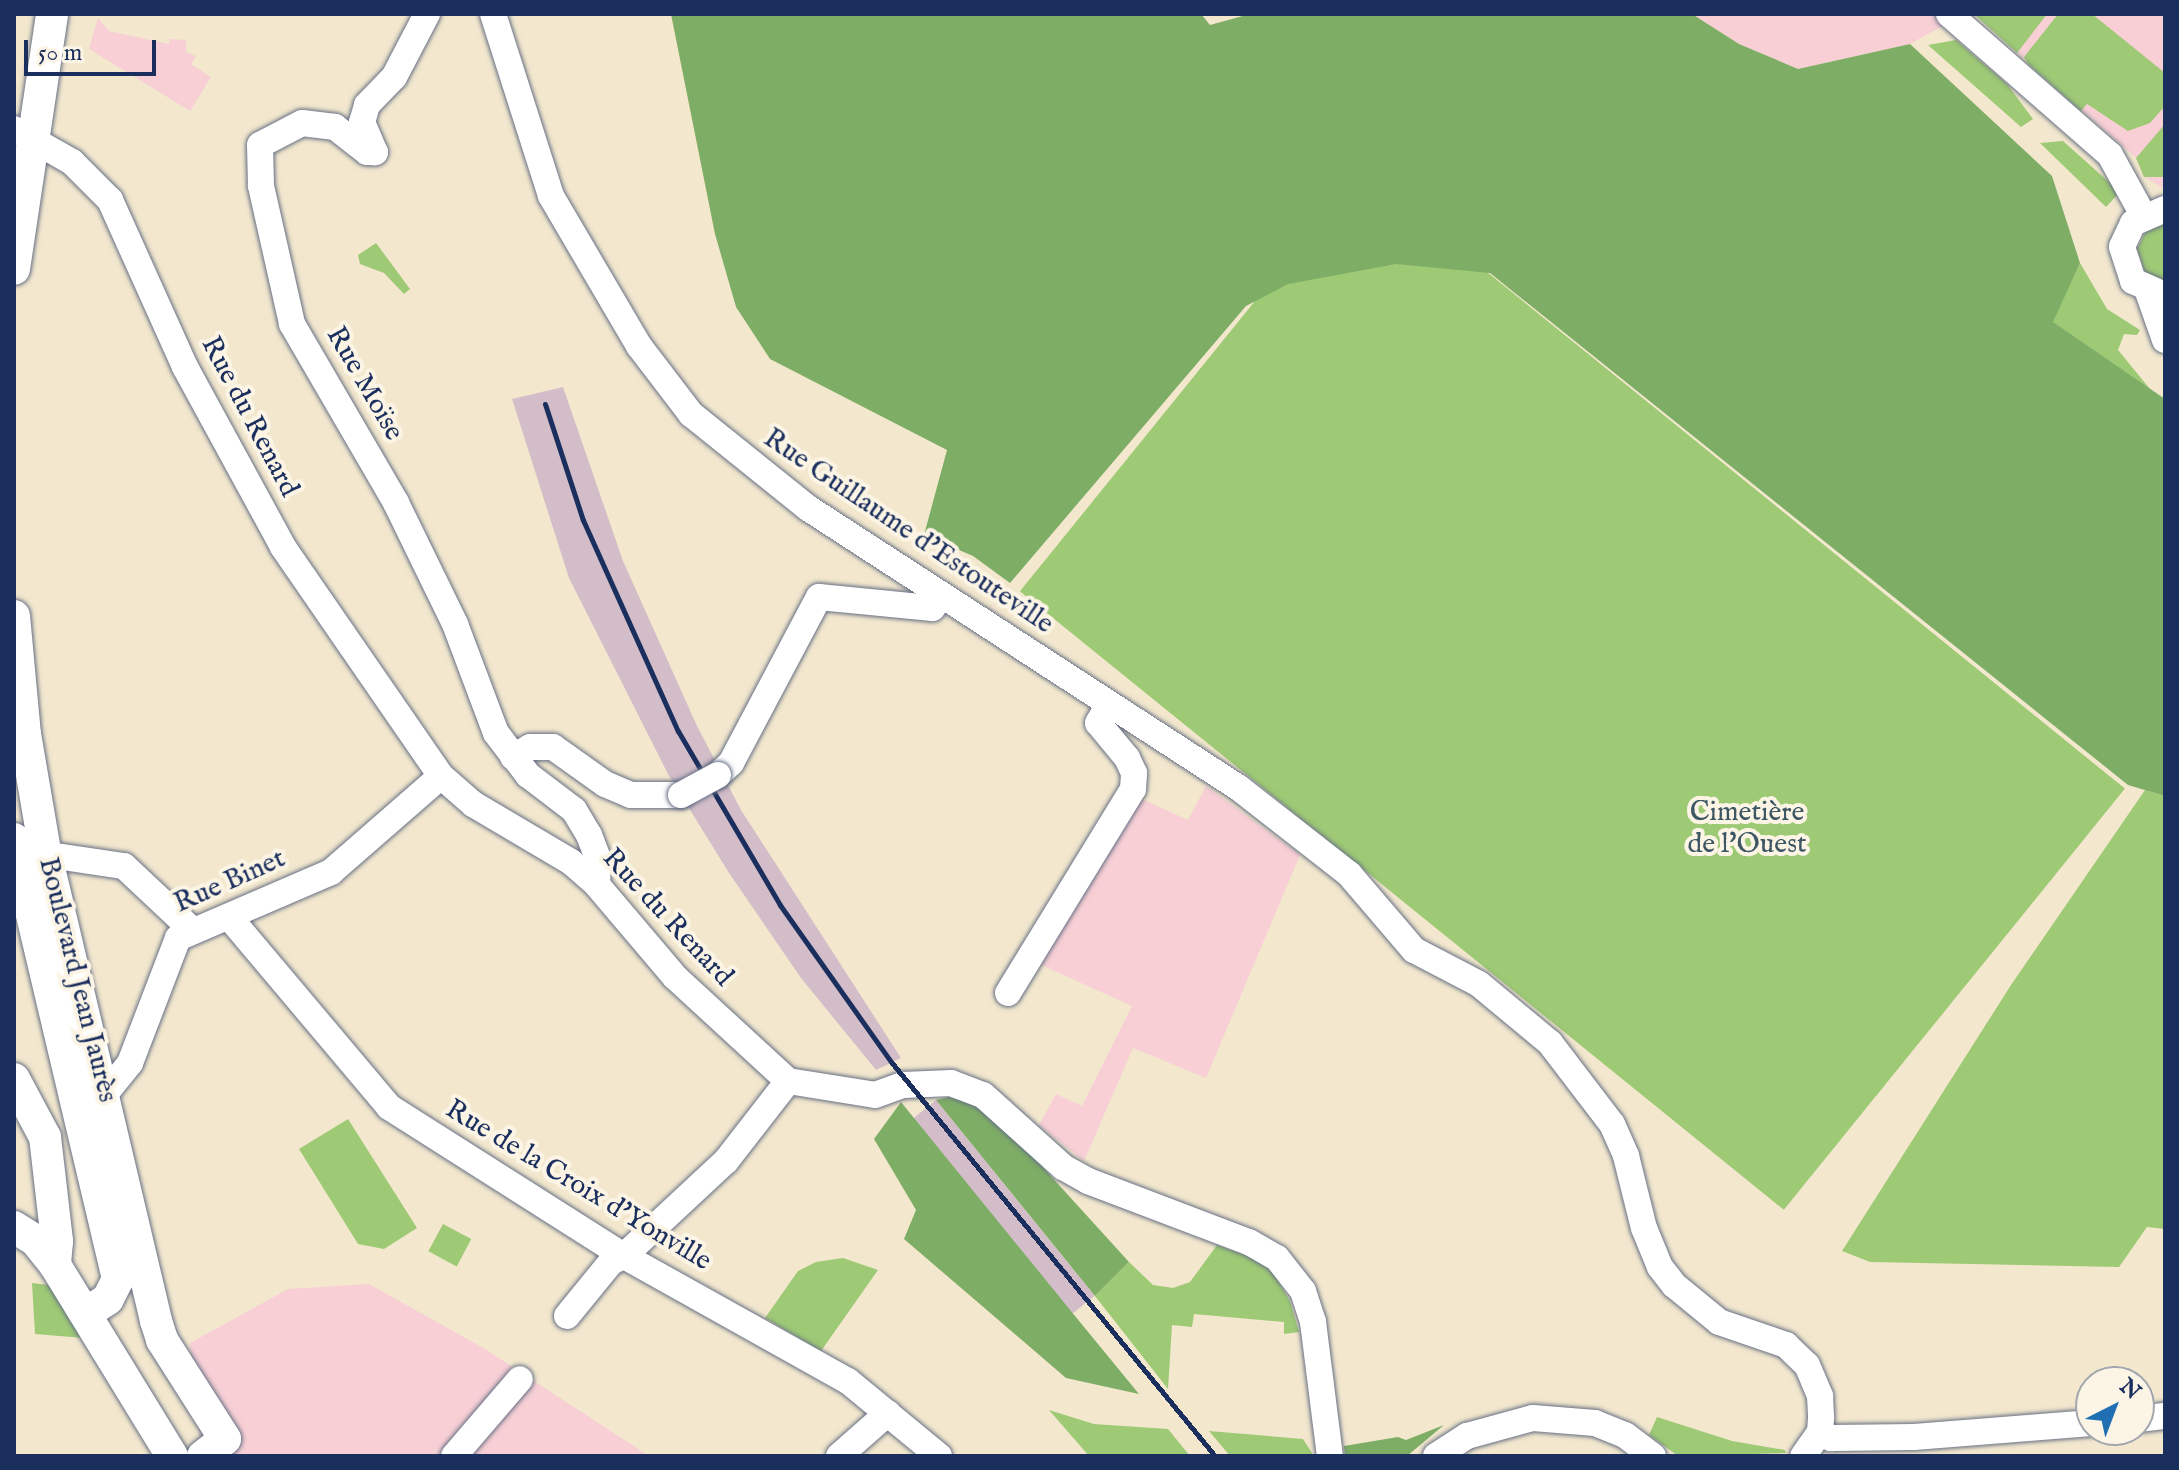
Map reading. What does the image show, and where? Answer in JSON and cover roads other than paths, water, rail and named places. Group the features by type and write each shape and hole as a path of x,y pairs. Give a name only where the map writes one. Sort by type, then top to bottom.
{"main road":[{"path":"14,269 23,133 52,14"},
{"name":"Boulevard Jean Jaurès","path":"14,616 25,734 25,848 118,1279 108,1299 85,1314"},
{"name":"Boulevard Jean Jaurès","path":"25,848 105,1094 162,1340 222,1450"},
{"path":"14,1079 45,1137 57,1241 55,1265"},
{"path":"14,1227 35,1240 55,1265 172,1456"}],"street":[{"name":"Rue Moïse","path":"427,14 394,77 367,105 362,122 375,152 367,152 335,127 302,123 260,145 261,186 292,324 396,503 455,624 496,733 513,757 574,810 598,859 597,885"},
{"name":"Rue Guillaume d'Estouteville","path":"493,14 551,196 662,381 743,459 940,598 1239,788 1349,874 1393,931 1414,950 1479,984 1550,1043 1612,1124 1660,1267 1712,1318 1798,1354 1820,1396 1822,1444"},
{"path":"1949,14 2110,155 2154,212 2128,230 2122,257 2128,274 2156,294 2165,340"},
{"name":"Rue du Renard","path":"23,133 72,162 110,200 185,367 283,547 441,776 473,804 571,862 597,885 675,977 788,1081"},
{"path":"513,757 530,747 553,747 605,784 631,795 681,795 718,775 731,763 819,597 932,608 940,598"},
{"path":"1008,993 1133,789 1134,773 1127,758 1098,723 1109,705"},
{"name":"Rue Binet","path":"105,1094 130,1063 178,938 191,929 230,918 331,872 441,776"},
{"path":"25,848 124,866 191,929"},
{"name":"Rue de la Croix d'Yonville","path":"230,918 389,1107 624,1256 826,1368 888,1413 939,1456"},
{"path":"567,1316 611,1262 624,1256 726,1161 788,1081 875,1095 903,1085 951,1083 983,1095 1063,1167 1088,1181 1267,1251 1288,1270 1307,1301 1322,1367 1330,1456"},
{"path":"454,1456 520,1379"},
{"path":"839,1456 888,1413"},
{"path":"1436,1456 1467,1436 1533,1418 1595,1423 1625,1435 1653,1456"},
{"path":"1803,1456 1822,1444 1849,1439 2075,1424"}],"railway":[{"path":"545,404 583,520 678,731 780,905 892,1063 1215,1456"}],"park label":[{"name":"Cimetière de l'Ouest","path":"1747,829"}]}
